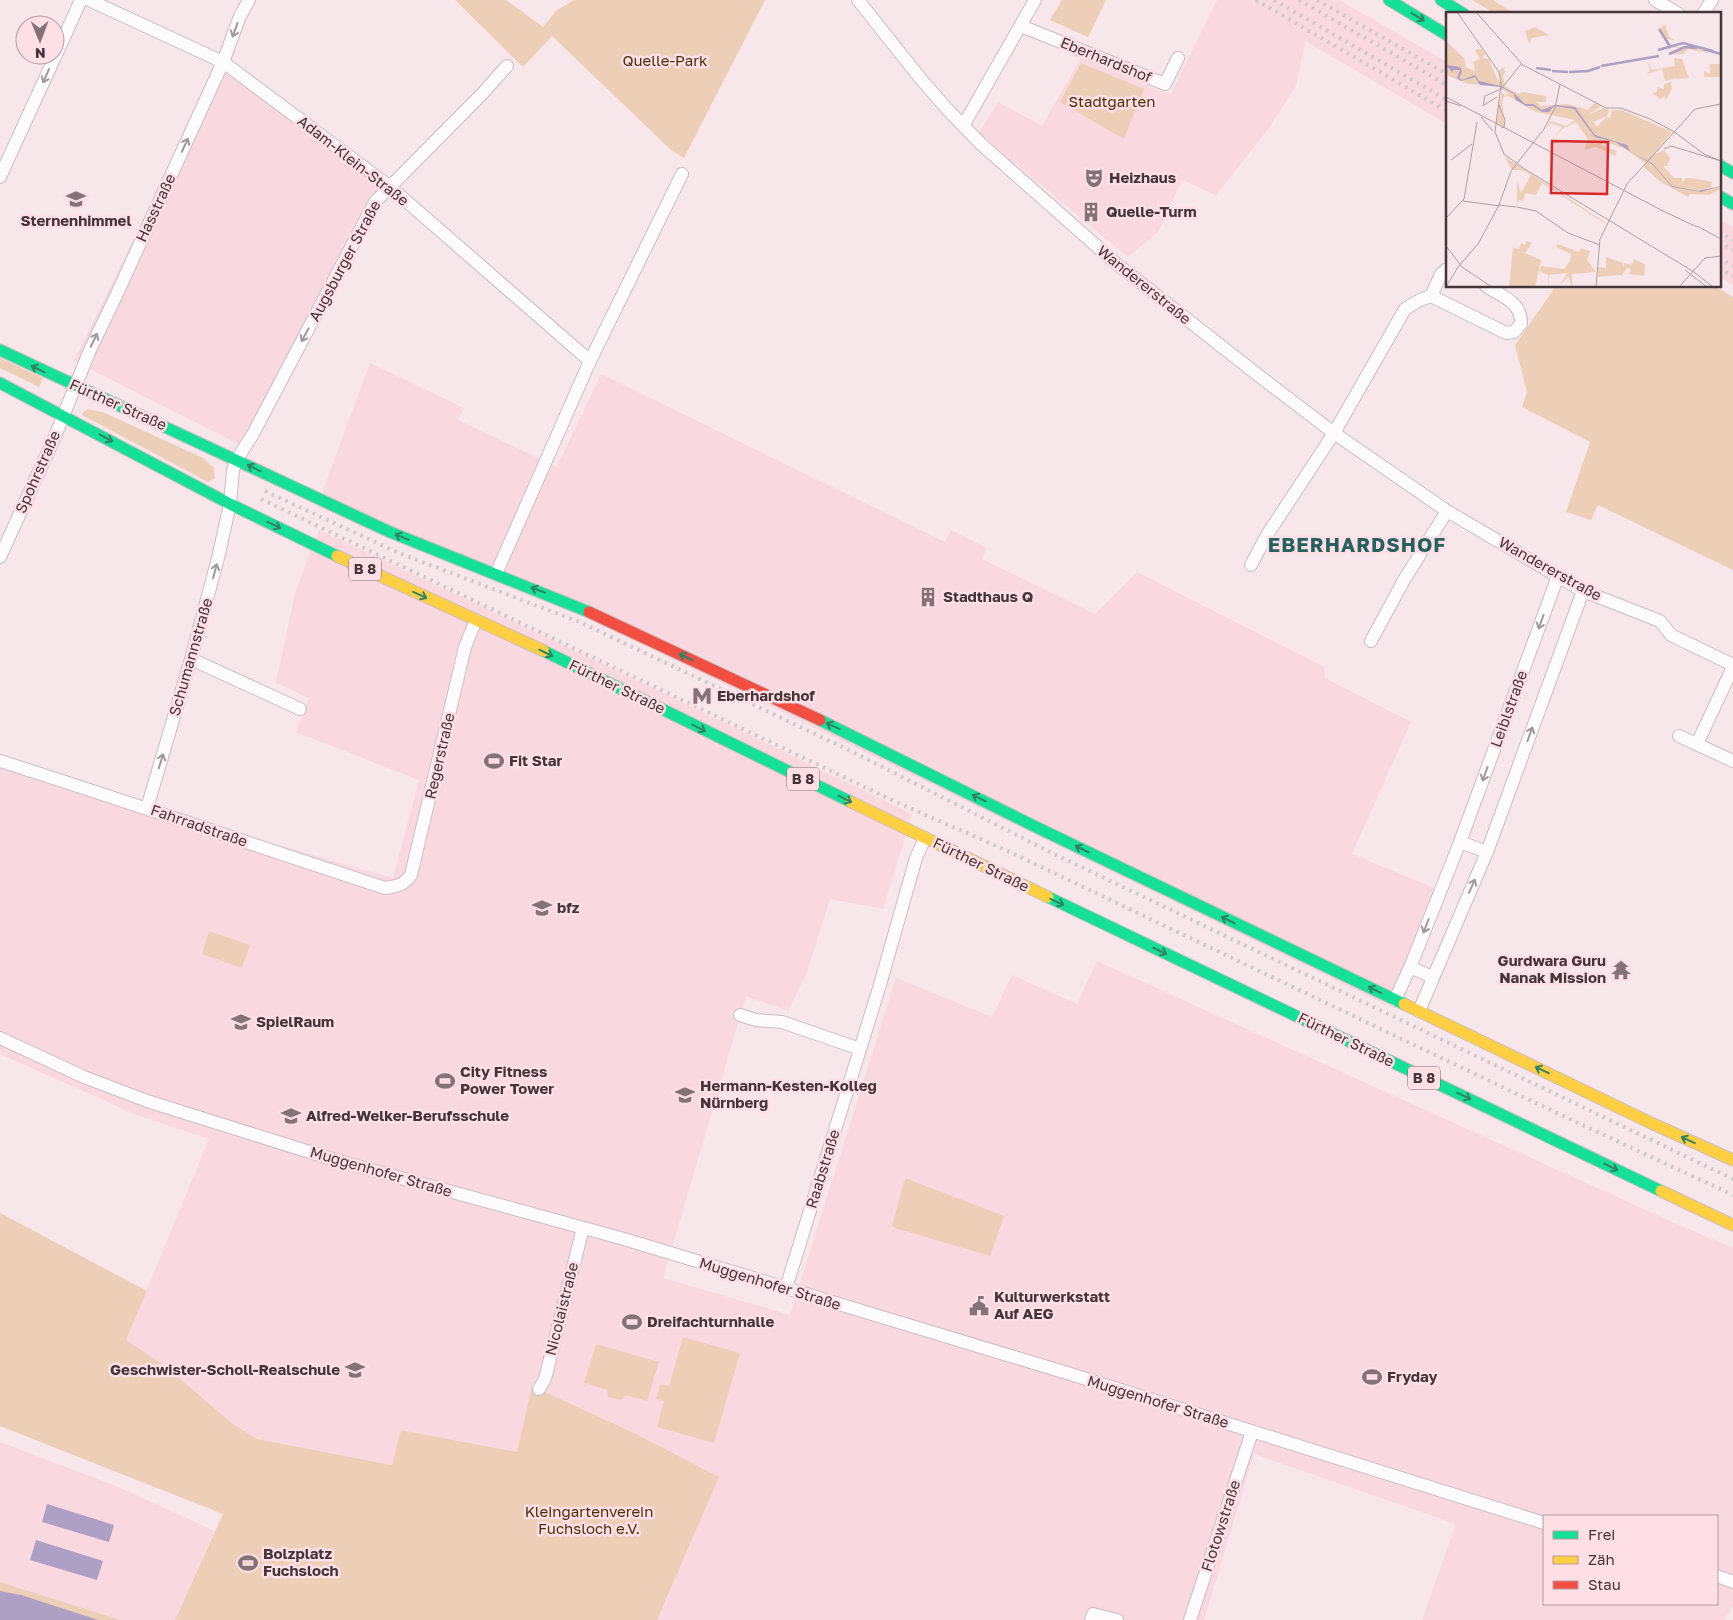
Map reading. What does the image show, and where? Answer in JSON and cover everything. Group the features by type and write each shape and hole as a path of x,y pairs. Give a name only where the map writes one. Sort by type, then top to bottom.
{"main road":[{"path":"1389,0 1446,34"},
{"path":"1441,0 1461,12"},
{"path":"1720,166 1733,173"},
{"path":"1720,197 1733,204"},
{"name":"Fürther Straße","path":"0,350 390,532 600,616 836,727 1034,826 1651,1123 1733,1160"},
{"name":"Fürther Straße","path":"0,383 230,504 633,694 751,754 925,838 1733,1225"}],"street":[{"path":"0,177 81,0"},
{"name":"Adam-Klein-Straße","path":"88,0 223,62 389,186 590,361"},
{"name":"Hasstraße","path":"63,415 90,350 223,62 240,16 249,0"},
{"name":"Wandererstraße","path":"858,0 920,78 981,144 1118,265 1334,432 1447,510 1558,576 1584,591 1660,621 1671,635 1733,666"},
{"path":"963,126 1035,0"},
{"path":"1655,0 1676,12"},
{"path":"1705,12 1712,0"},
{"name":"Eberhardshof","path":"1021,26 1165,84 1178,58"},
{"name":"Augsburger Straße","path":"237,459 253,434 375,202 482,95 506,66"},
{"path":"496,574 590,361 682,174"},
{"path":"1251,565 1267,535 1334,432 1405,309 1431,296 1441,274 1446,270"},
{"path":"1431,296 1506,333 1514,332 1522,324 1522,314 1516,305 1489,288"},
{"name":"Spohrstraße","path":"0,557 51,446 63,415"},
{"path":"230,504 233,470 237,459"},
{"name":"Schumannstraße","path":"147,808 191,659 218,558 230,504"},
{"path":"1371,641 1404,580 1447,510"},
{"name":"Leiblstraße","path":"1395,1000 1460,842 1558,576"},
{"name":"Leiblstraße","path":"1419,1011 1487,852 1584,591"},
{"name":"Regerstraße","path":"397,886 406,881 411,875 465,648 476,620"},
{"path":"191,659 300,709"},
{"path":"1697,744 1733,666"},
{"path":"1679,736 1733,761"},
{"name":"Fahrradstraße","path":"0,761 385,888 397,886"},
{"name":"Raabstraße","path":"786,1288 860,1049 916,858 925,838"},
{"path":"1460,842 1487,852"},
{"path":"1410,967 1432,977"},
{"path":"740,1015 756,1020 782,1022 860,1049"},
{"name":"Muggenhofer Straße","path":"0,1038 147,1102 334,1160 583,1228 786,1288 1543,1523"},
{"name":"Nicolaistraße","path":"539,1389 545,1379 583,1228"},
{"name":"Flotowstraße","path":"1190,1620 1252,1432"},
{"path":"1718,1576 1733,1582"},
{"path":"1092,1620 1093,1614 1117,1620"}],"shaded area":[{"path":"1217,0 1339,0 1446,61 1446,123 1305,41 1296,86 1269,128 1216,195 1182,180 1158,232 1128,257 979,133 998,102 1042,126 1081,58 1170,95"},
{"path":"223,62 389,186 242,446 74,361 204,95"},
{"path":"1720,220 1733,227 1733,285 1720,278"},
{"path":"370,363 464,408 458,420 557,467 601,374 945,542 951,530 987,548 982,559 1095,614 1137,572 1324,667 1325,678 1411,722 1352,854 1439,890 1387,1005 592,620 317,507"},
{"path":"319,530 591,658 912,814 883,909 830,899 807,972 788,1011 746,996 663,1278 790,1315 896,978 992,1017 1012,975 1077,1004 1097,961 1733,1248 1733,1606 1724,1620 1422,1620 1456,1524 1254,1454 1204,1620 657,1620 718,1477 634,1433 532,1386 517,1452 401,1430 393,1465 257,1439 233,1424 165,1366 126,1340 209,1139 137,1115 0,1054 0,760 95,793 393,878 419,780 296,732 309,698 276,683 295,593"},
{"path":"0,1442 116,1486 215,1531 175,1620 121,1620 0,1582"},
{"path":"47,1504 114,1525 109,1542 42,1522"},
{"path":"36,1540 103,1561 97,1580 30,1560"},
{"path":"0,1591 21,1595 98,1620 0,1620"}],"green space":[{"name":"Quelle-Park","path":"455,0 506,0 543,27 556,11 574,0 765,0 684,158 670,149 552,36 523,67"},
{"path":"1062,0 1106,0 1088,37 1050,20"},
{"path":"1472,0 1493,0 1512,12 1493,12"},
{"name":"Stadtgarten","path":"1081,63 1144,89 1124,139 1060,102"},
{"path":"1555,288 1718,288 1733,297 1733,570 1598,505 1591,520 1566,512 1590,442 1522,407 1527,392 1515,345"},
{"path":"0,358 43,378 39,387 0,368"},
{"path":"88,409 105,413 203,458 214,468 215,478 208,482 82,415"},
{"path":"209,931 250,945 242,968 202,954"},
{"path":"905,1178 1004,1216 990,1256 892,1226"},
{"name":"Kleingartenverein Fuchsloch e.V.","path":"0,1213 147,1291 126,1340 165,1366 233,1424 257,1439 392,1465 401,1430 517,1452 532,1386 634,1433 719,1477 657,1620 175,1620 223,1514 0,1426"},
{"path":"683,1337 740,1353 714,1443 657,1427 664,1401 656,1399 660,1384 669,1386"},
{"path":"596,1344 659,1362 647,1401 625,1395 621,1400 608,1397 607,1390 584,1383"},
{"path":"0,1582 121,1620 0,1620"}],"railway":[{"path":"1256,0 1446,110"},
{"path":"1274,0 1446,99"},
{"path":"1299,0 1446,84"},
{"path":"1317,0 1446,73"},
{"path":"1720,233 1733,240"},
{"path":"1720,243 1733,250"},
{"path":"1720,259 1733,266"},
{"path":"1720,269 1733,276"},
{"path":"265,491 399,553 582,623 855,753 1052,853 1733,1179"},
{"path":"261,499 894,801 1010,852 1733,1195"}],"traffic: fast":[{"path":"1389,0 1446,34"},
{"path":"1441,0 1461,12"},
{"path":"1720,166 1733,173"},
{"path":"1720,197 1733,204"},
{"path":"0,350 390,532 589,612"},
{"path":"0,383 230,504 337,556"},
{"path":"544,651 851,802"},
{"path":"820,720 1034,826 1404,1004"},
{"path":"1048,897 1661,1191"}],"traffic: slow":[{"path":"337,556 544,651"},
{"path":"851,802 1048,897"},
{"path":"1404,1004 1651,1123 1733,1160"},
{"path":"1661,1191 1733,1225"}],"traffic: jam":[{"path":"589,612 820,720"}],"place":[{"name":"Heizhaus","path":"1094,178"},
{"name":"Sternenhimmel","path":"76,199"},
{"name":"Quelle-Turm","path":"1091,212"},
{"name":"Stadthaus Q","path":"928,597"},
{"name":"Eberhardshof","path":"702,696"},
{"name":"Fit Star","path":"494,761"},
{"name":"bfz","path":"542,908"},
{"name":"Gurdwara Guru Nanak Mission","path":"1621,970"},
{"name":"SpielRaum","path":"241,1022"},
{"name":"City Fitness Power Tower","path":"445,1081"},
{"name":"Hermann-Kesten-Kolleg Nürnberg","path":"685,1095"},
{"name":"Alfred-Welker-Berufsschule","path":"291,1116"},
{"name":"Kulturwerkstatt Auf AEG","path":"979,1306"},
{"name":"Dreifachturnhalle","path":"632,1322"},
{"name":"Geschwister-Scholl-Realschule","path":"355,1370"},
{"name":"Fryday","path":"1372,1377"},
{"name":"Bolzplatz Fuchsloch","path":"248,1563"}],"district":[{"name":"EBERHARDSHOF","path":"1357,545"}]}
